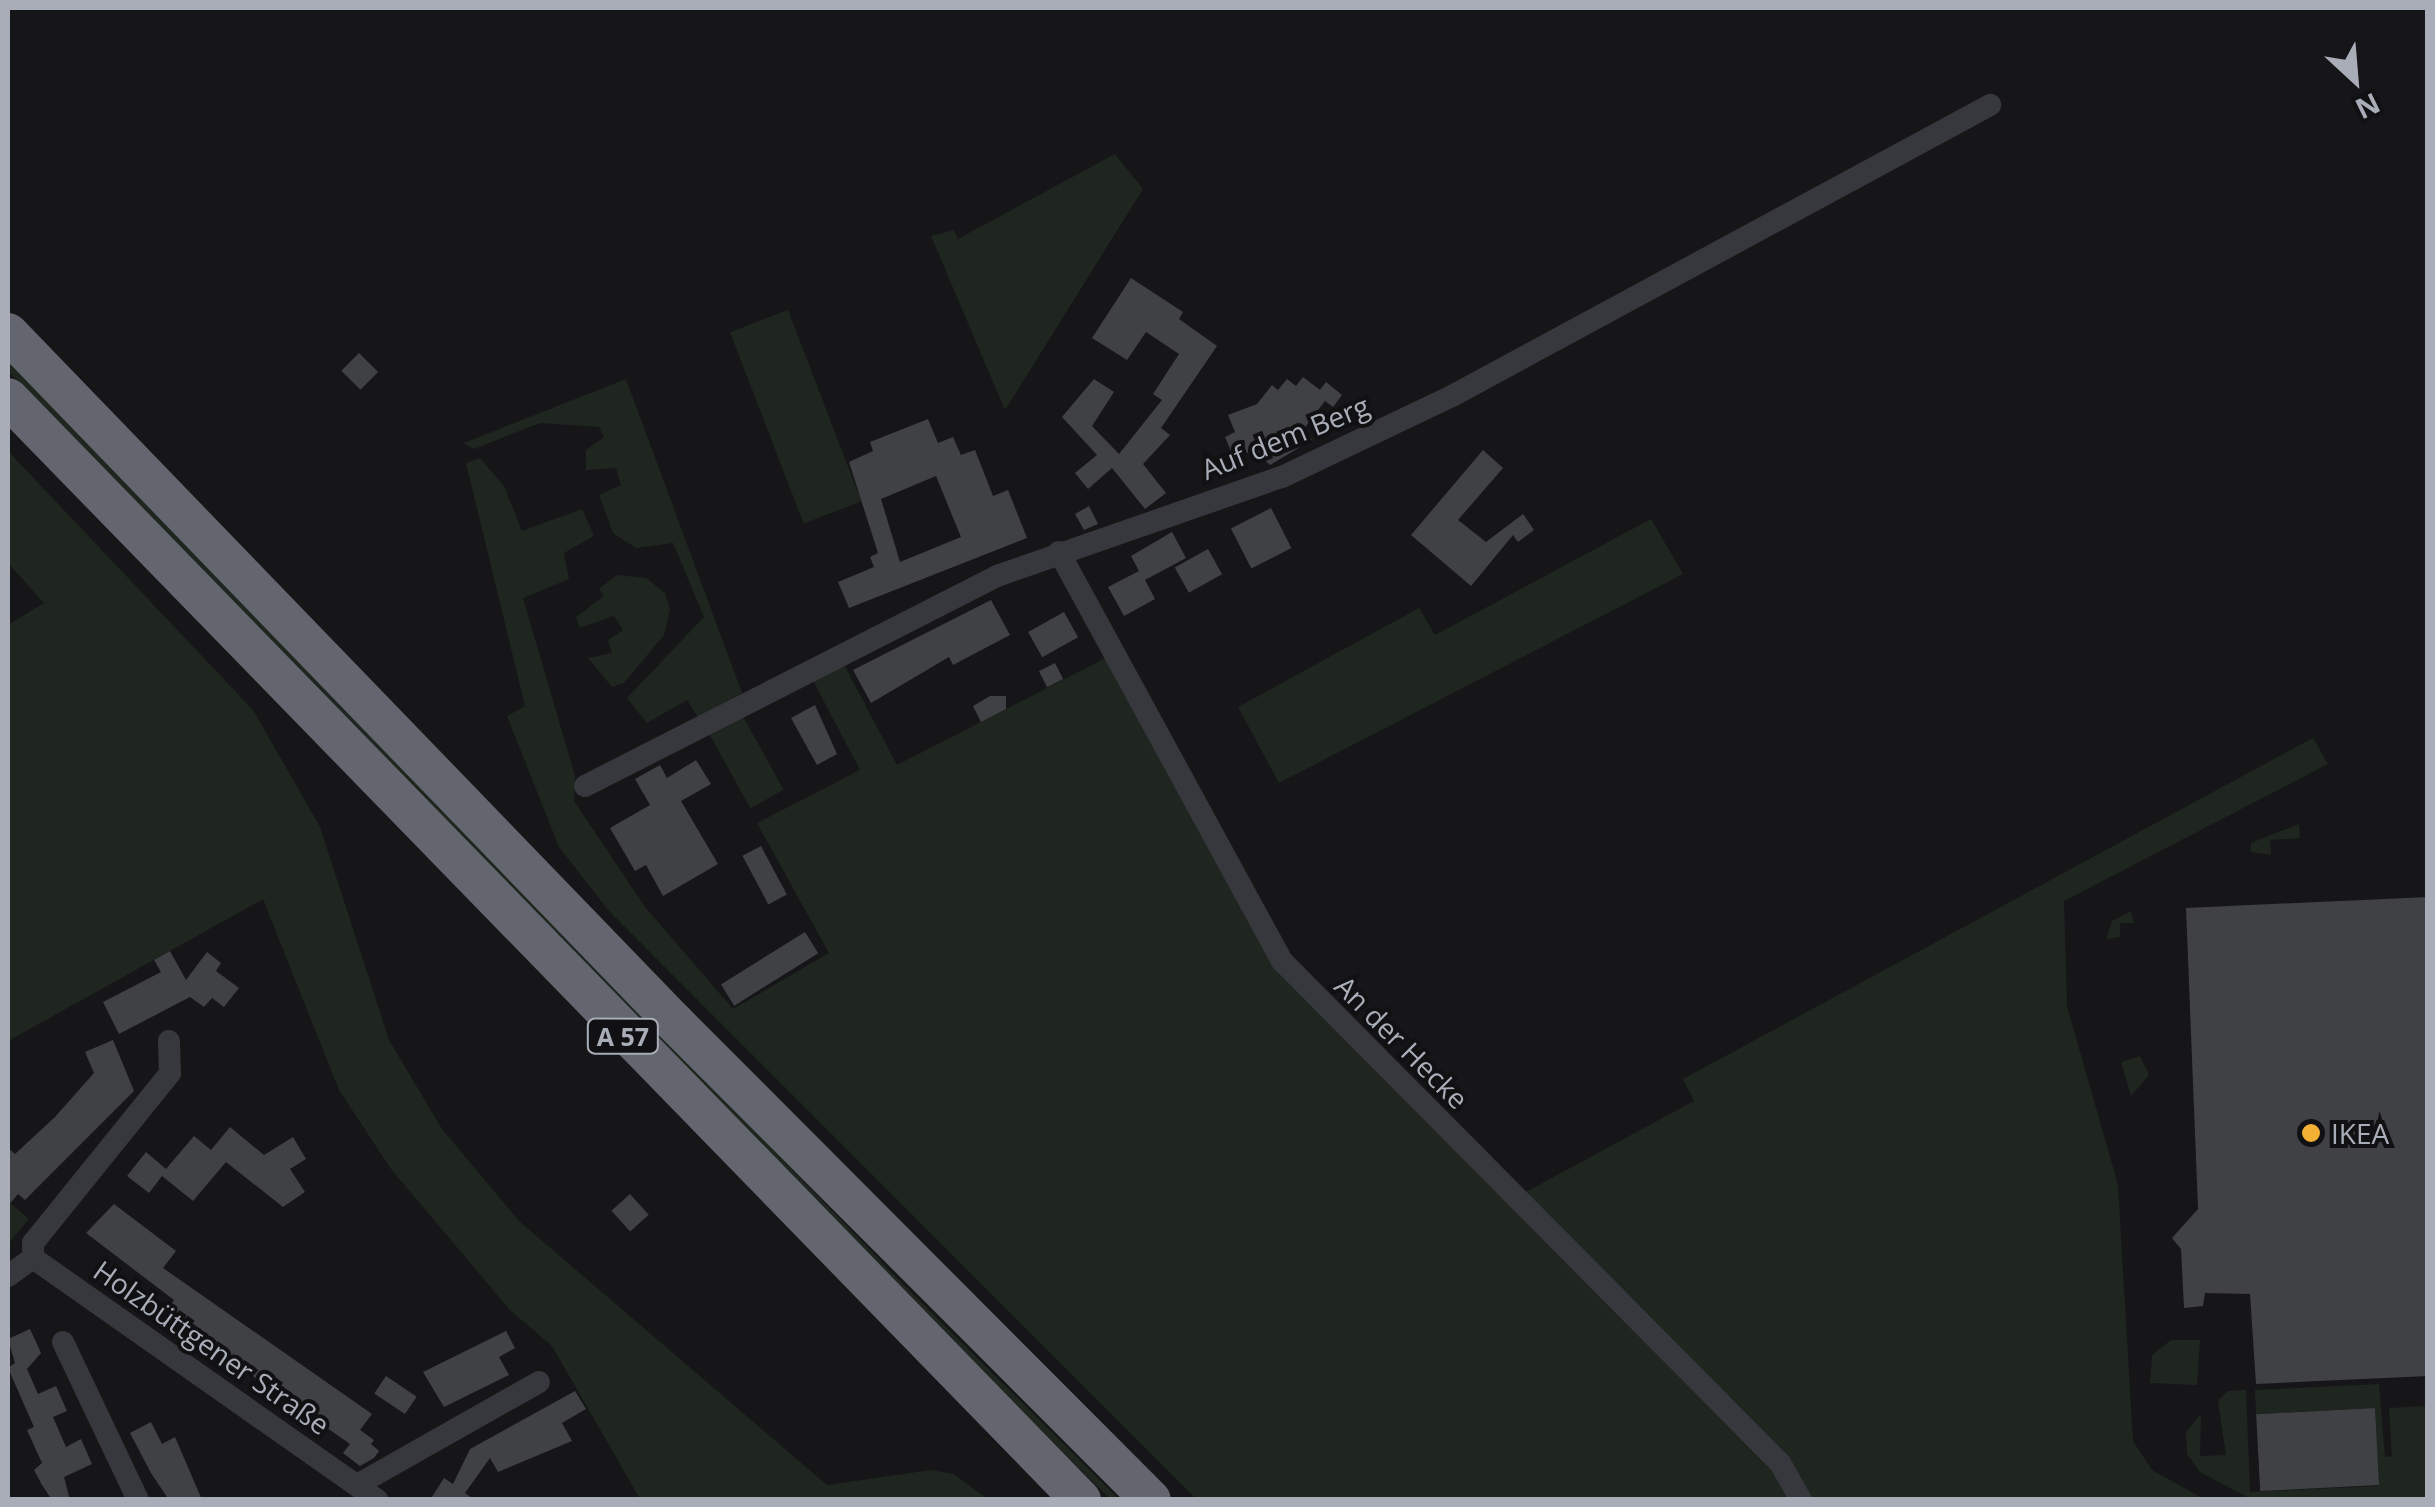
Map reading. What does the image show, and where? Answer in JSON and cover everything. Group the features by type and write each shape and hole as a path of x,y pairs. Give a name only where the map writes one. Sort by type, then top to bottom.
{"highway":[{"name":"A 57","path":"8,333 674,1022 1151,1500"},
{"name":"A 57","path":"8,398 1081,1500"}],"street":[{"name":"Auf dem Berg","path":"585,786 874,635 1060,552 1240,493 1347,447 1990,105"},
{"name":"An der Hecke","path":"1060,552 1282,960 1780,1462 1801,1500"},
{"path":"8,1276 33,1258 33,1243 170,1073 169,1041"},
{"name":"Holzbüttgener Straße","path":"33,1258 376,1500"},
{"path":"63,1342 138,1500"},
{"path":"356,1485 539,1382"}],"shaded area":[{"path":"1115,154 1143,189 1005,410 931,236 954,230 958,239"},
{"path":"788,310 861,501 804,524 730,332"},
{"path":"8,360 906,1287 1119,1499 1110,1499 902,1292 8,371"},
{"path":"626,379 742,693 698,717 687,700 647,723 627,698 704,617 673,543 636,548 613,533 599,495 621,485 616,468 586,470 586,450 604,437 599,427 540,423 474,449 464,443"},
{"path":"8,451 253,710 320,827 389,1040 442,1129 519,1221 827,1485 931,1470 954,1474 987,1499 640,1499 552,1346 510,1310 391,1169 339,1090 263,899 8,1041 8,625 44,603 8,563"},
{"path":"480,458 504,486 522,531 582,509 594,536 564,553 569,579 523,598 575,776 574,801 645,907 733,1009 829,953 757,823 860,770 809,673 840,657 897,765 1106,658 1269,957 1786,1481 1793,1499 1196,1499 609,911 559,847 507,716 525,706 466,463"},
{"path":"1651,519 1683,574 1279,783 1238,707 1419,608 1435,635"},
{"path":"617,575 646,578 665,593 670,609 664,635 624,683 612,687 588,658 612,653 608,640 623,630 614,616 580,628 576,617 604,596 599,589"},
{"path":"740,711 784,790 750,808 707,729"},
{"path":"2313,738 2328,764 2064,901 2067,1006 2118,1185 2133,1441 2152,1470 2204,1499 1808,1499 1522,1194 1694,1101 1683,1079"},
{"path":"2299,824 2300,838 2270,840 2271,855 2251,852 2251,843"},
{"path":"2131,911 2134,923 2120,923 2120,937 2106,939 2112,921"},
{"path":"2140,1056 2149,1075 2131,1096 2121,1062"},
{"path":"8,1201 29,1219 8,1244"},
{"path":"2171,1340 2200,1340 2197,1385 2150,1383 2152,1355"},
{"path":"2379,1384 2385,1457 2392,1456 2389,1408 2427,1406 2427,1499 2251,1499 2200,1472 2187,1454 2186,1432 2201,1414 2200,1456 2226,1455 2218,1401 2228,1391 2246,1390 2250,1492 2378,1486 2375,1408 2256,1414 2255,1390"}],"building":[{"path":"1131,278 1183,312 1179,319 1217,346 1161,428 1170,435 1143,464 1166,493 1145,509 1112,468 1088,489 1075,473 1097,455 1062,417 1094,379 1114,392 1092,426 1119,454 1162,400 1153,394 1179,354 1146,332 1127,360 1092,338"},
{"path":"359,353 378,372 360,390 341,371"},
{"path":"1303,377 1320,390 1326,382 1342,395 1333,407 1325,401 1303,430 1312,440 1270,465 1254,451 1234,458 1225,437 1235,432 1228,415 1257,404 1272,385 1278,390 1287,379 1296,386"},
{"path":"928,419 938,443 953,437 961,455 975,450 993,496 1008,490 1027,538 849,608 838,582 874,567 870,557 878,553 849,462 873,451 870,442","holes":["936,476 961,537 900,562 881,499"]},
{"path":"1483,450 1503,468 1458,520 1486,542 1523,514 1534,530 1518,542 1513,535 1471,586 1411,535"},
{"path":"1089,506 1098,524 1084,530 1075,514"},
{"path":"1271,508 1291,548 1251,569 1231,528"},
{"path":"1172,532 1186,558 1145,580 1155,599 1124,616 1108,587 1139,571 1131,556"},
{"path":"1208,549 1222,574 1189,593 1175,567"},
{"path":"991,600 1010,635 953,665 949,657 871,703 853,670"},
{"path":"1064,612 1078,637 1042,657 1028,632"},
{"path":"1055,663 1063,679 1047,687 1039,671"},
{"path":"990,696 1006,696 1006,709 981,722 973,706"},
{"path":"815,705 837,754 817,765 791,718"},
{"path":"696,760 711,784 681,801 718,864 663,896 646,865 635,871 610,828 650,805 635,779 660,765 667,778"},
{"path":"761,846 787,895 768,904 742,856"},
{"name":"IKEA","path":"2428,897 2428,1376 2256,1384 2250,1294 2205,1293 2203,1306 2184,1308 2181,1249 2172,1238 2198,1209 2186,908"},
{"path":"805,932 818,953 734,1006 721,984"},
{"path":"170,951 186,980 207,952 221,963 216,971 239,988 224,1007 212,998 204,1007 190,997 119,1034 103,1002 161,972 154,960"},
{"path":"113,1040 134,1091 25,1200 18,1194 8,1206 8,1148 15,1154 55,1117 94,1073 85,1052"},
{"path":"230,1127 264,1155 293,1137 306,1159 290,1169 305,1192 283,1207 226,1162 193,1201 162,1176 149,1193 127,1176 146,1152 166,1169 194,1136 211,1150"},
{"path":"630,1194 649,1215 630,1232 611,1211"},
{"path":"114,1204 176,1251 163,1268 372,1414 360,1430 374,1440 371,1444 379,1451 374,1458 360,1466 343,1453 350,1444 164,1314 174,1300 86,1233"},
{"path":"30,1329 41,1353 27,1369 38,1394 56,1386 67,1411 53,1417 66,1447 81,1439 92,1464 64,1477 70,1500 52,1500 34,1470 42,1463 27,1430 34,1427 8,1368 15,1363 8,1339"},
{"path":"506,1331 515,1348 499,1357 509,1375 444,1407 423,1372"},
{"path":"386,1376 417,1397 405,1414 374,1393"},
{"path":"575,1391 586,1409 562,1423 572,1441 498,1472 490,1458 465,1493 475,1500 430,1500 444,1478 453,1484 470,1449"},
{"path":"2375,1408 2379,1485 2260,1491 2256,1414"},
{"path":"151,1422 162,1444 175,1437 202,1500 169,1500 151,1473 130,1433"}],"place":[{"name":"IKEA","path":"2311,1133"}]}
